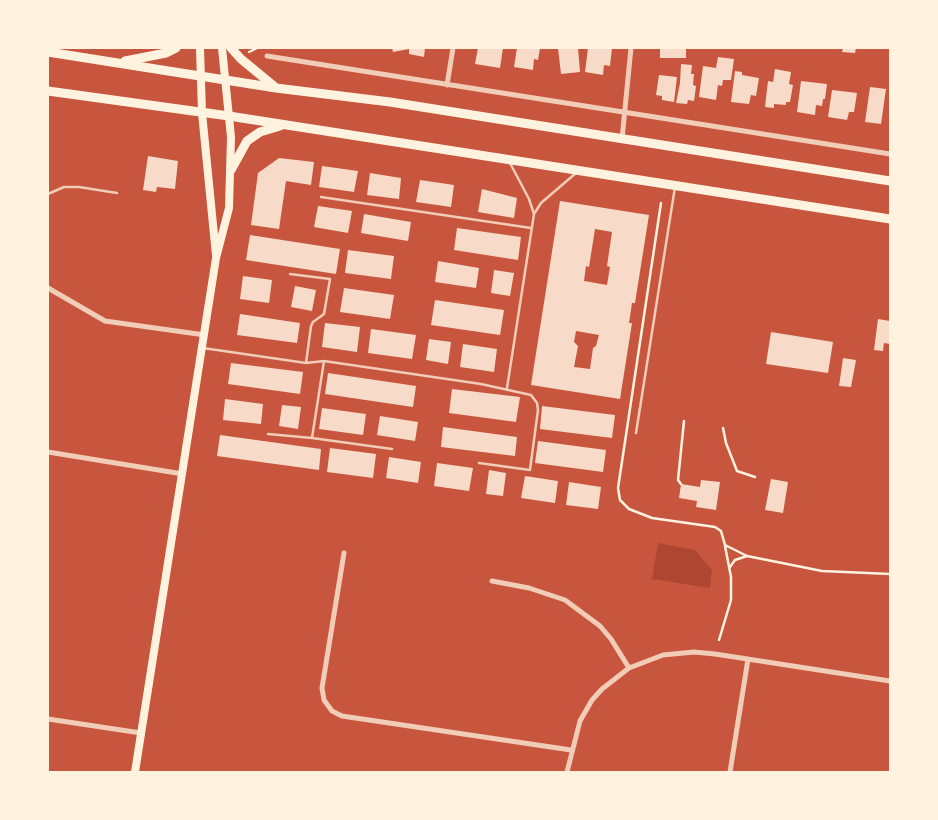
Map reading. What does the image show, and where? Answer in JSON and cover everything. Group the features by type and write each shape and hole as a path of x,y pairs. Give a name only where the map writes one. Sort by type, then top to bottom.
{"main road":[{"path":"117,62 166,53 176,48"},
{"path":"200,48 202,113 216,258"},
{"path":"135,772 216,258 230,208 229,116 222,48"},
{"path":"231,48 241,59 276,88"},
{"path":"48,52 200,74 276,88 390,102 890,181"},
{"path":"48,91 229,116 577,172 890,219"},
{"path":"231,170 247,141 260,132 282,125"}],"street":[{"path":"447,85 453,48"},
{"path":"622,139 631,48"},
{"path":"267,56 890,154"},
{"path":"48,288 105,321 205,335"},
{"path":"48,452 182,474"},
{"path":"344,553 322,688 324,700 332,711 342,716 571,750"},
{"path":"492,581 529,588 565,600 600,626 611,639 629,668"},
{"path":"567,772 571,750 580,721 589,706 602,689 629,668 654,657 679,652 694,652 890,681"},
{"path":"730,772 748,659"},
{"path":"48,719 141,733"}],"lane":[{"path":"509,161 534,214"},
{"path":"507,388 534,214 541,202 577,172"},
{"path":"636,433 675,186"},
{"path":"48,194 64,187 80,187 117,193"},
{"path":"321,197 531,228"},
{"path":"290,274 330,279 324,314 313,322 311,326 306,363"},
{"path":"203,348 306,363 324,361 507,388 531,395 538,406 530,470 479,462"},
{"path":"312,438 324,361"},
{"path":"268,434 392,449"}],"path":[{"path":"661,202 618,495 624,505 637,514 662,520 715,526 721,531 730,569 731,600 719,640"},
{"path":"681,484 678,480 684,421"},
{"path":"723,428 736,471 755,477"},
{"path":"725,545 747,556 822,571 890,574"},
{"path":"730,569 735,560 747,556"}],"shaded area":[{"path":"658,543 695,550 712,570 710,588 652,579"}],"building":[{"path":"392,48 425,48 424,57 409,54 409,49 393,52"},
{"path":"478,48 503,48 500,68 475,64"},
{"path":"517,48 540,48 538,60 534,59 533,70 514,67"},
{"path":"558,48 578,48 580,72 561,74"},
{"path":"588,48 612,48 610,66 604,65 603,75 585,72"},
{"path":"660,48 686,48 686,58 660,58"},
{"path":"843,48 856,48 855,53 842,52"},
{"path":"718,57 734,59 731,80 723,80 722,86 718,85 716,100 699,97 703,66 716,68"},
{"path":"681,64 692,65 691,74 694,74 693,85 696,86 694,101 688,100 687,104 676,103"},
{"path":"775,69 791,72 789,84 793,85 790,102 786,102 786,105 774,104 774,108 765,107 768,81 773,82"},
{"path":"735,71 742,72 742,75 759,78 756,96 751,95 749,104 731,102"},
{"path":"659,75 677,77 674,102 662,100 662,96 656,95"},
{"path":"801,81 827,84 825,99 823,99 822,106 816,105 815,115 797,112"},
{"path":"870,87 886,89 881,124 865,122"},
{"path":"832,90 857,93 854,112 849,112 847,120 828,117"},
{"path":"148,156 178,161 175,189 157,187 156,192 143,190"},
{"path":"279,158 314,162 311,185 286,181 279,229 251,225 258,173"},
{"path":"322,166 358,171 354,192 319,187"},
{"path":"370,173 401,178 399,199 367,195"},
{"path":"420,180 454,185 451,207 416,202"},
{"path":"482,189 517,198 514,218 478,212"},
{"path":"560,201 649,215 635,303 632,303 629,323 632,323 620,399 531,385","holes":["595,229 612,232 607,266 610,267 607,285 584,281 586,266 589,267","576,331 599,335 596,346 593,348 590,369 574,367 578,346 574,342"]},
{"path":"318,206 352,211 348,233 314,227"},
{"path":"364,214 411,222 408,241 361,233"},
{"path":"457,228 521,237 518,260 454,250"},
{"path":"250,235 340,249 336,274 246,260"},
{"path":"348,250 394,256 391,279 345,273"},
{"path":"438,261 479,268 476,288 435,282"},
{"path":"494,270 514,273 510,296 491,293"},
{"path":"243,276 272,280 269,303 240,299"},
{"path":"295,286 316,290 312,311 291,307"},
{"path":"344,288 394,295 390,319 340,312"},
{"path":"435,300 504,310 500,335 431,325"},
{"path":"240,314 300,323 297,343 237,335"},
{"path":"878,319 890,321 890,344 884,343 883,351 874,350"},
{"path":"325,323 360,327 357,352 322,347"},
{"path":"371,329 416,335 412,359 368,353"},
{"path":"771,332 833,342 828,373 766,364"},
{"path":"429,339 451,342 448,364 426,360"},
{"path":"463,344 497,349 494,372 460,367"},
{"path":"843,358 856,360 851,387 839,386"},
{"path":"231,363 303,372 300,394 228,384"},
{"path":"328,373 416,386 413,407 325,394"},
{"path":"452,389 520,397 516,422 449,413"},
{"path":"225,399 263,404 261,424 223,420"},
{"path":"282,405 301,407 298,429 279,426"},
{"path":"542,406 615,415 612,438 540,429"},
{"path":"322,408 366,414 363,435 319,429"},
{"path":"380,416 418,422 415,441 377,435"},
{"path":"443,427 517,437 515,456 441,447"},
{"path":"220,435 321,449 319,470 217,456"},
{"path":"538,441 606,450 603,472 535,463"},
{"path":"330,448 376,454 373,478 327,472"},
{"path":"389,457 421,462 418,483 386,478"},
{"path":"437,463 473,468 469,491 434,486"},
{"path":"489,470 506,473 503,496 486,494"},
{"path":"525,476 558,481 555,503 521,498"},
{"path":"771,479 788,482 783,513 765,510"},
{"path":"701,480 720,482 716,510 696,507 697,501 679,498 681,484 700,487"},
{"path":"569,482 601,487 598,509 566,505"}]}
